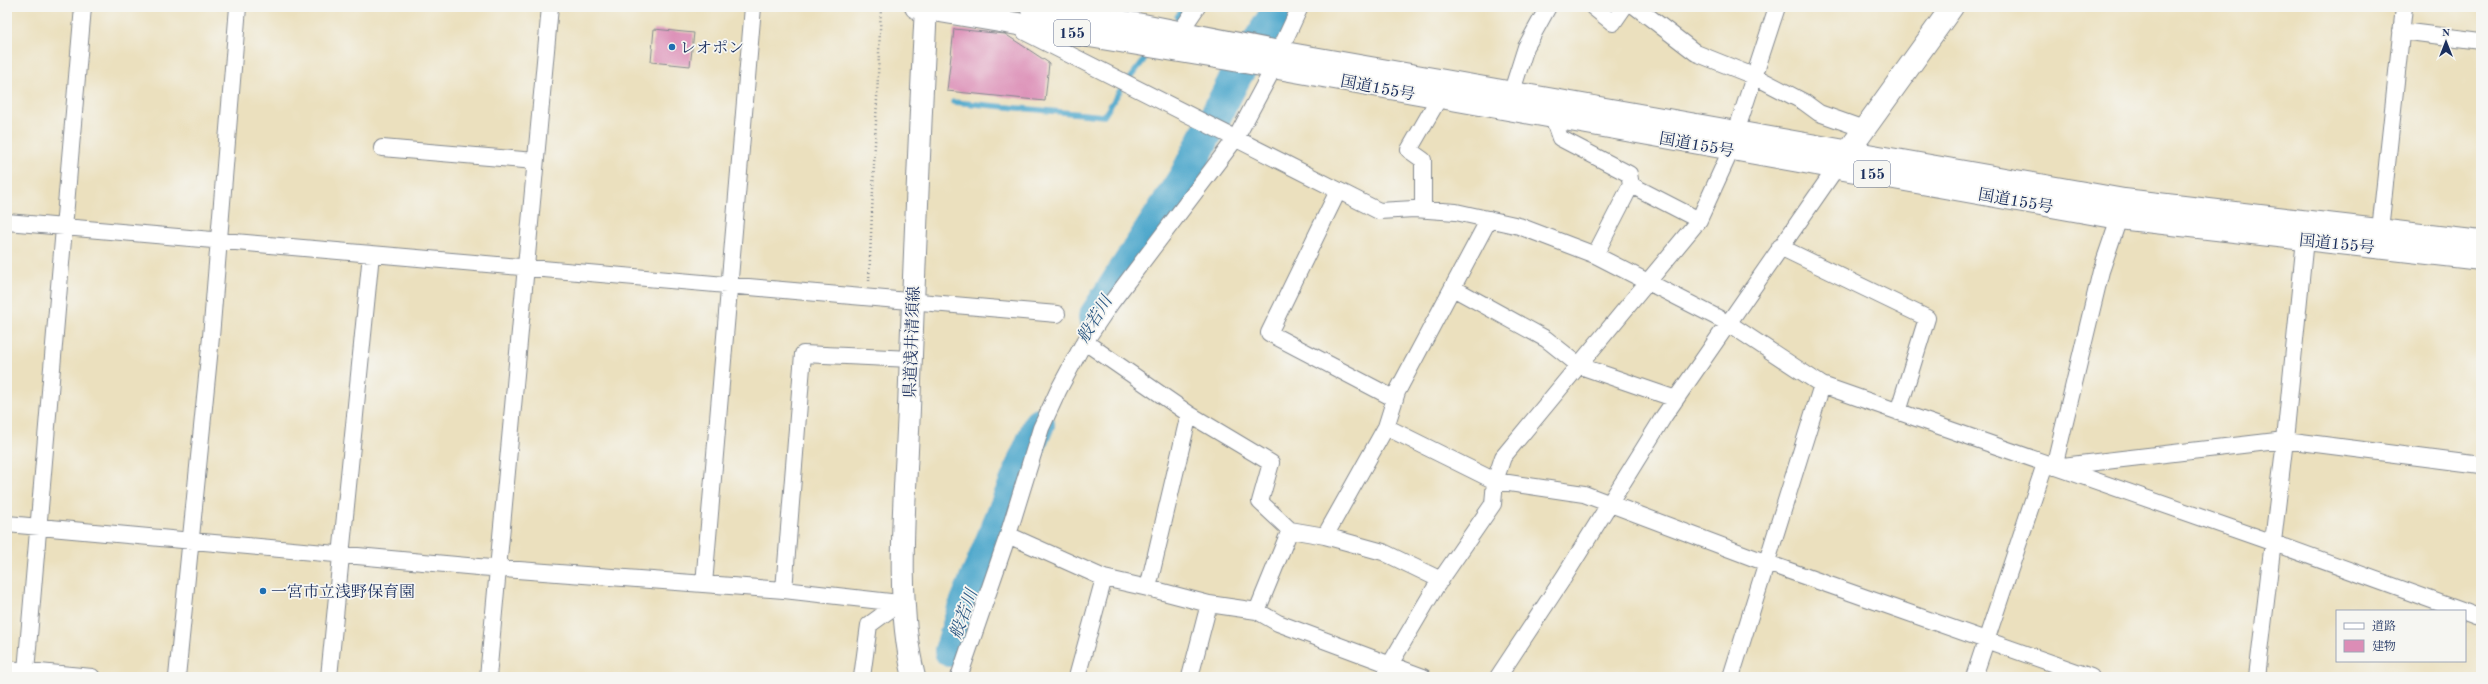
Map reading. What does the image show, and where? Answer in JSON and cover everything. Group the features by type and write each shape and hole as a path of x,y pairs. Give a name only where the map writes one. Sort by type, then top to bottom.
{"main road":[{"name":"国道155号","path":"923,7 1180,32 1231,51"},
{"name":"県道浅井清須線","path":"914,677 902,601 923,7"},
{"path":"1842,159 1952,7"},
{"name":"国道155号","path":"1027,16 1274,59 1439,98 1553,118 1734,141 1842,159 2124,200 2481,242"},
{"name":"国道155号","path":"1274,59 1512,91 1734,141"},
{"name":"国道155号","path":"1842,159 2120,218 2481,259"}],"street":[{"path":"26,671 83,7"},
{"path":"177,677 191,540 238,7"},
{"path":"488,677 550,7"},
{"path":"704,584 727,286 753,7"},
{"path":"1180,32 1196,7"},
{"path":"959,677 1008,535 1042,428 1059,390 1085,342 1133,273 1181,214 1233,136 1300,7"},
{"path":"1512,91 1526,47 1548,7"},
{"path":"1593,7 1613,23 1624,7"},
{"path":"1636,7 1696,53 1756,77 1804,102 1819,113 1864,129"},
{"path":"1387,672 1441,580 1493,504 1495,481 1503,457 1580,366 1699,220 1734,141 1756,77 1777,7"},
{"path":"2380,230 2404,7"},
{"path":"1027,16 1025,32 1379,211 1423,210 1456,212 1519,226 1595,255 1649,281 1728,323 1822,385 2050,466 2271,542 2459,610"},
{"path":"2401,31 2481,41"},
{"path":"1423,210 1423,160 1409,150 1439,98"},
{"path":"1553,118 1560,138 1629,174 1631,185 1595,255"},
{"path":"382,148 535,161"},
{"path":"1498,677 1676,399 1842,159"},
{"path":"1631,185 1699,220"},
{"path":"1338,191 1270,333 1394,399"},
{"path":"1974,677 1986,639 2050,466 2101,271 2120,218"},
{"path":"1326,536 1386,427 1394,399 1489,219"},
{"path":"7,222 218,242 526,267 727,286 913,300 1057,314"},
{"path":"2257,677 2271,542 2285,440 2305,239"},
{"path":"1780,247 1927,318 1898,412"},
{"path":"329,677 340,554 371,254"},
{"path":"1453,288 1546,339 1580,366 1676,399"},
{"path":"1085,342 1189,414 1271,463 1260,502 1290,530 1326,536 1383,552 1441,580"},
{"path":"784,590 803,354 911,359"},
{"path":"1731,677 1822,385"},
{"path":"1148,588 1189,414"},
{"path":"1386,427 1495,481 1584,494 1767,563 2091,677"},
{"path":"2050,466 2285,440 2481,465"},
{"path":"7,524 498,569 784,590 902,601"},
{"path":"1257,611 1290,530"},
{"path":"1008,535 1104,578 1209,604 1257,611 1278,623 1387,672 1423,677"},
{"path":"1078,677 1104,578"},
{"path":"862,677 869,625 902,601"},
{"path":"1190,677 1209,604"},
{"path":"2466,612 2481,618"},
{"path":"7,669 92,677"}],"path":[{"path":"868,297 881,7"}],"building":[{"name":"レオポン","path":"654,29 694,33 690,66 651,62"},
{"path":"954,29 1005,34 1049,63 1045,101 947,91"}],"waterway":[{"path":"1177,17 1184,7"},
{"name":"般若川","path":"1094,317 1185,176 1236,76 1280,7"},
{"path":"1129,79 1144,60"},
{"path":"953,102 1104,116 1121,89"},
{"name":"般若川","path":"950,651 963,609 1039,424"}],"place":[{"name":"レオポン","path":"672,47"},
{"name":"一宮市立浅野保育園","path":"263,591"}]}
